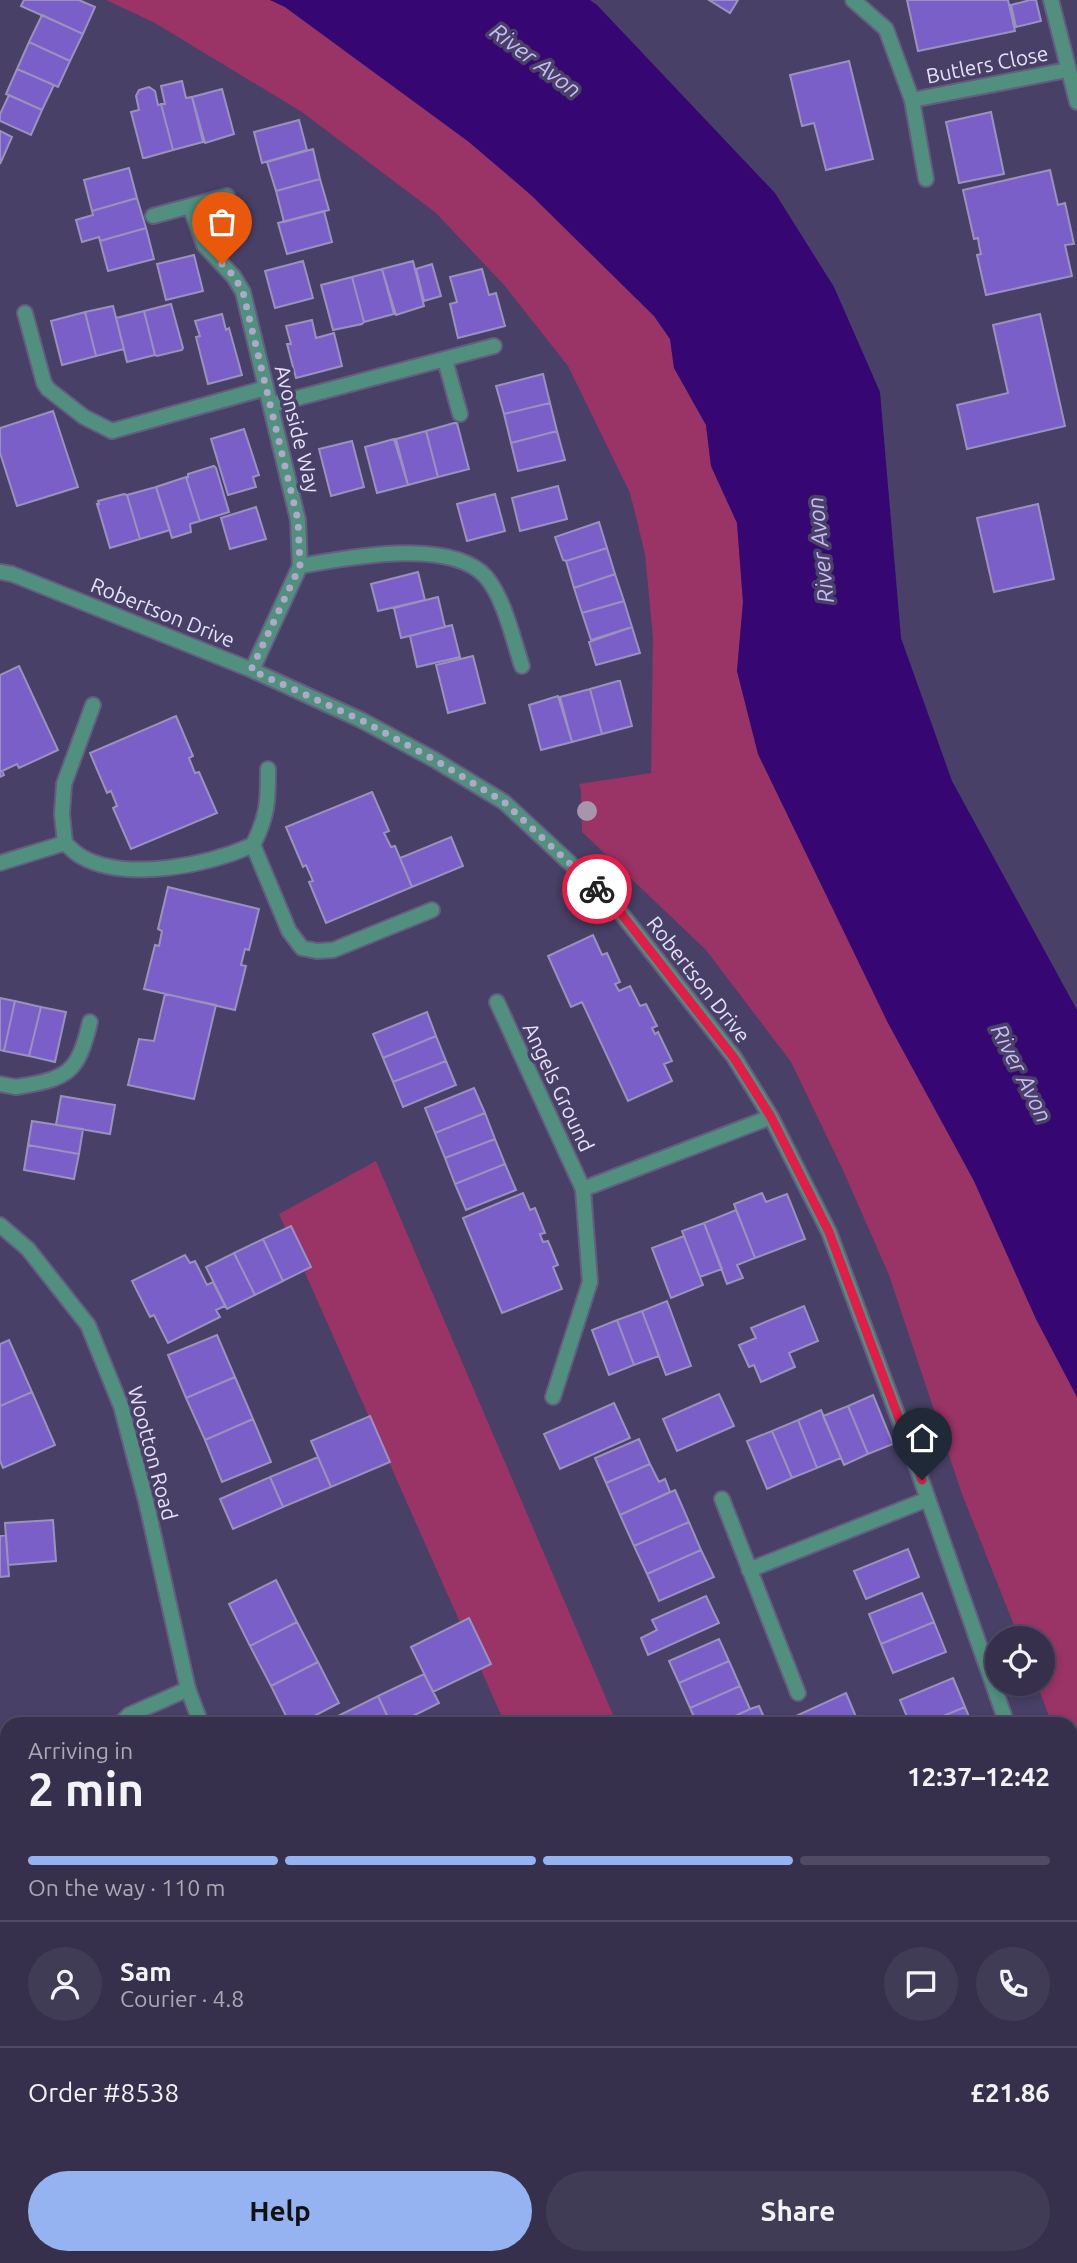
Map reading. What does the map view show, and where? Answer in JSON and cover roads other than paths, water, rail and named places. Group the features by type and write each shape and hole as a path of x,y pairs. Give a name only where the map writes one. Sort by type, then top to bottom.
{"street":[{"path":"853,0 886,29 912,100"},
{"name":"Butlers Close","path":"1051,0 1077,102"},
{"name":"Butlers Close","path":"926,180 912,100 1068,71"},
{"path":"153,216 227,196"},
{"name":"Avonside Way","path":"190,206 204,245 234,276 243,292 298,520 300,566 251,670"},
{"path":"25,313 48,389 84,417 112,431 267,388"},
{"path":"271,405 494,346"},
{"path":"445,360 460,414"},
{"path":"300,566 371,554 447,556 466,563 488,579 499,597 522,666"},
{"name":"Robertson Drive","path":"0,561 6,573 251,670 361,720 435,760 504,802 613,903 734,1058 771,1117 829,1232 928,1499 1005,1717"},
{"path":"93,705 64,784 62,814 65,844 81,857 106,866 138,869 210,860 253,845 265,821 268,769"},
{"path":"0,863 65,844"},
{"path":"253,845 289,930 302,948 333,950 432,910"},
{"name":"Angels Ground","path":"497,1002 583,1189 590,1282 552,1397"},
{"path":"0,1084 16,1087 43,1083 62,1075 76,1064 84,1049 90,1022"},
{"path":"583,1189 771,1117"},
{"name":"Wootton Road","path":"0,1225 28,1249 88,1325 121,1406 143,1489 188,1689 198,1717"},
{"path":"722,1499 798,1693"},
{"path":"749,1570 928,1499"},
{"path":"128,1717 188,1689"}],"water":[{"name":"River Avon","path":"270,0 590,0 775,193 834,287 880,392 901,638 952,781 1077,1010 1077,1397 1036,1319 974,1181 888,1023 758,754 737,671 743,602 737,523 711,466 706,425 674,368 670,339 654,316 531,195 469,142 285,7"}]}
